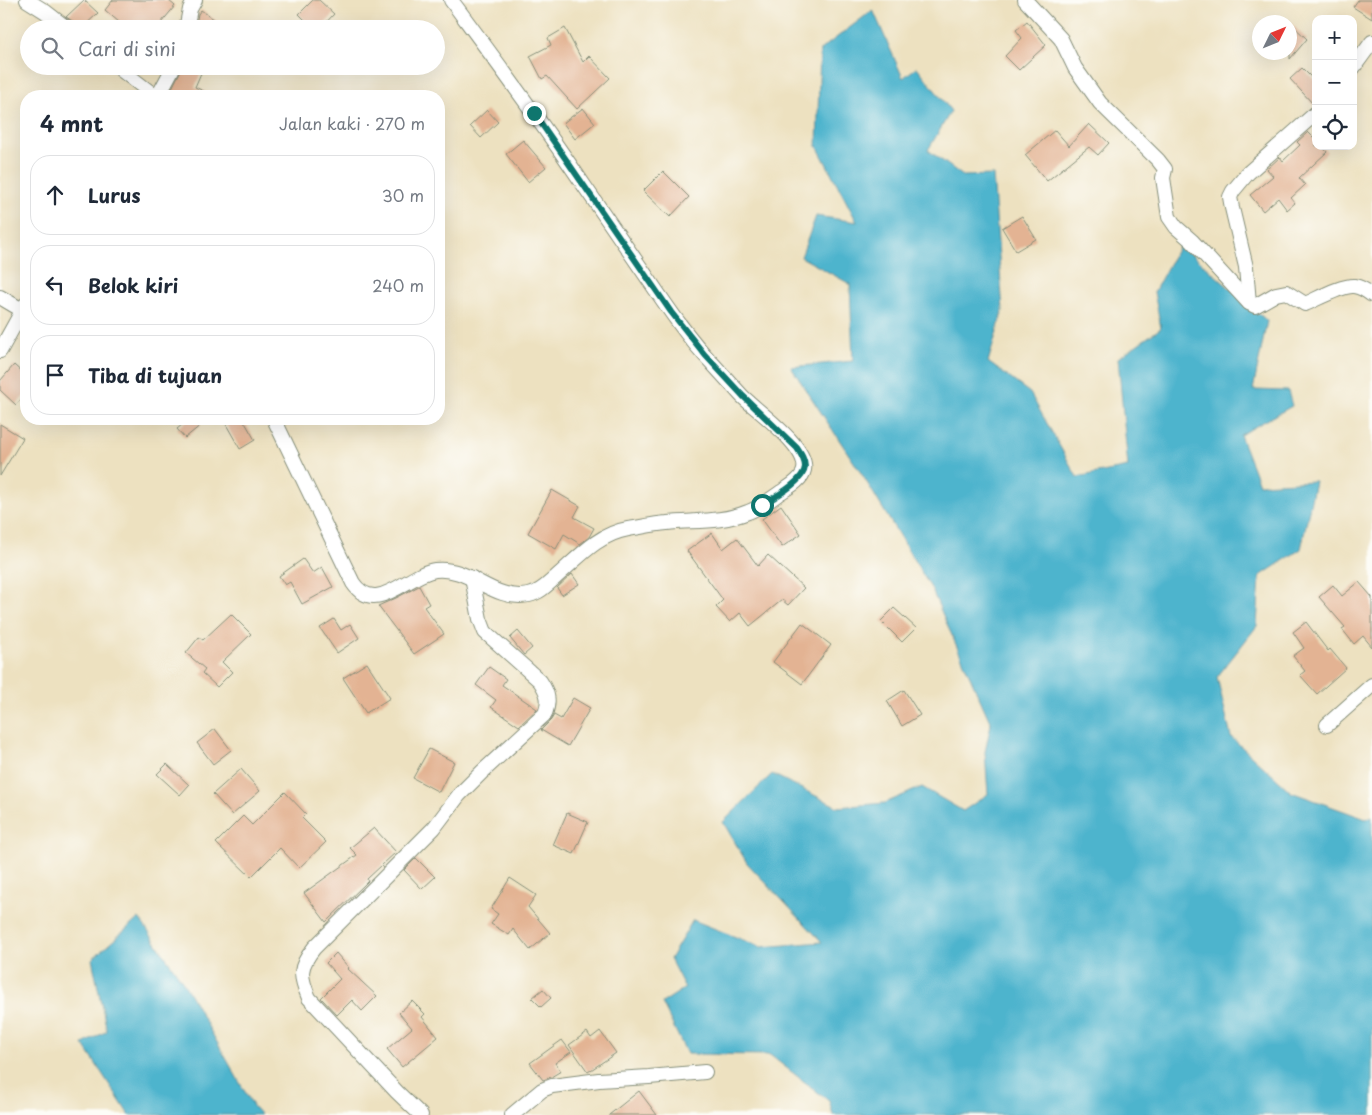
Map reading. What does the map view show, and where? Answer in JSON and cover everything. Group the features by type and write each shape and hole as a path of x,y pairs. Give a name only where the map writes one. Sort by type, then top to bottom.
{"street":[{"path":"27,0 56,20"},
{"path":"188,20 190,9 195,0"},
{"path":"277,425 353,583 359,592 370,596 383,596 424,572 449,569 472,578 494,591 506,594 529,595 542,589 594,543 608,535 623,530 665,523 714,521 751,512 792,485 801,476 805,468 804,459 791,441 743,396 705,355 671,312 557,145 451,0"},
{"path":"1025,0 1061,39 1075,68 1100,103 1165,169 1163,178 1170,217 1176,227 1192,241 1249,303 1255,306 1276,294 1286,292 1305,304 1353,286 1361,288 1372,295"},
{"path":"1357,63 1372,42"},
{"path":"128,75 148,90"},
{"path":"160,90 169,75"},
{"path":"1249,303 1246,267 1230,197 1232,191 1248,173 1312,117"},
{"path":"0,297 20,305"},
{"path":"0,351 20,314"},
{"path":"421,1115 309,998 303,984 302,970 304,961 314,948 434,828 459,795 545,714 549,703 546,689 485,632 480,619 472,578"},
{"path":"1327,725 1372,685"},
{"path":"512,1115 542,1090 552,1086 599,1080 649,1078 705,1072"}],"water":[{"path":"873,10 903,78 917,67 951,111 928,150 963,176 993,175 1003,311 988,362 1030,393 1077,477 1128,467 1118,358 1161,328 1154,292 1180,244 1267,321 1253,390 1288,391 1292,406 1240,435 1259,484 1315,481 1301,549 1260,576 1257,626 1217,677 1231,737 1291,792 1366,819 1372,816 1372,1115 833,1115 829,1101 770,1055 687,1054 662,1003 685,988 670,959 693,920 761,947 822,942 747,863 723,822 772,774 838,807 885,803 922,787 963,811 988,794 985,752 991,724 931,588 863,476 791,367 853,361 850,284 801,257 816,216 857,222 817,146 820,50"},
{"path":"139,918 183,982 253,1106 261,1115 129,1115 83,1044 107,1031 92,959"}],"building":[{"path":"84,0 98,13 91,20 71,20 66,17"},
{"path":"113,0 168,0 175,6 163,20 117,20 105,10"},
{"path":"313,0 319,0 334,14 328,20 305,20 299,14"},
{"path":"1358,0 1372,0 1372,19 1353,7"},
{"path":"201,10 215,20 197,20"},
{"path":"1027,21 1046,45 1019,70 1005,56 1022,38 1016,30"},
{"path":"565,28 583,62 589,56 610,78 577,109 547,76 542,79 530,56 551,45 548,38"},
{"path":"1297,30 1307,39 1297,51"},
{"path":"1302,68 1312,78 1312,103 1290,79"},
{"path":"178,75 200,75 195,87 201,90 171,90"},
{"path":"583,108 595,123 575,139 563,123"},
{"path":"487,110 498,122 481,138 470,126"},
{"path":"1089,124 1109,143 1098,155 1089,147 1047,181 1025,155 1055,130 1069,146"},
{"path":"1308,132 1312,136 1312,150 1325,150 1327,152 1299,178 1305,185 1291,198 1295,203 1287,210 1278,198 1263,211 1250,195 1273,176 1267,169 1280,157 1283,161 1300,145 1297,142"},
{"path":"523,140 546,167 528,182 506,154"},
{"path":"663,171 689,197 670,217 643,191"},
{"path":"1022,216 1036,239 1016,251 1002,228"},
{"path":"14,365 20,370 20,401 16,405 0,390 0,381"},
{"path":"0,424 23,438 0,476"},
{"path":"182,425 201,425 185,438 177,429"},
{"path":"226,425 246,425 255,440 240,449"},
{"path":"552,490 580,506 574,517 594,528 589,537 580,544 564,534 556,549 528,533"},
{"path":"781,505 801,534 782,547 762,519"},
{"path":"712,533 723,549 737,538 758,566 768,555 804,588 788,605 782,600 750,626 740,613 730,622 716,607 723,600 687,551"},
{"path":"303,559 313,573 322,567 333,587 302,604 290,582 285,585 279,576"},
{"path":"572,574 579,584 562,595 557,588"},
{"path":"1359,582 1372,597 1372,647 1363,636 1354,644 1342,629 1345,627 1319,597 1333,585 1342,596"},
{"path":"419,586 429,604 424,607 444,634 414,654 378,606"},
{"path":"894,608 916,628 902,642 881,621"},
{"path":"231,614 251,634 222,662 232,672 217,687 202,673 205,669 186,653 199,637 203,640"},
{"path":"334,619 341,630 350,624 359,638 337,653 320,628"},
{"path":"1306,622 1328,651 1330,649 1346,668 1317,694 1300,675 1305,671 1293,656 1304,648 1293,632"},
{"path":"802,623 831,645 802,684 773,662"},
{"path":"518,631 532,648 524,655 510,638"},
{"path":"367,663 390,698 366,713 343,678"},
{"path":"489,667 506,679 502,685 537,709 519,726 491,707 496,700 476,685"},
{"path":"904,690 920,715 902,726 887,701"},
{"path":"573,698 590,708 568,746 541,730 554,715 561,719"},
{"path":"215,729 231,750 213,764 197,743"},
{"path":"429,749 454,762 439,792 413,778"},
{"path":"167,764 189,785 180,795 157,774"},
{"path":"241,769 260,791 232,815 213,794"},
{"path":"285,792 306,814 302,818 326,842 299,868 280,848 251,877 216,843 243,816 252,825"},
{"path":"567,813 588,822 574,854 553,845"},
{"path":"374,828 396,852 326,922 304,893 357,855 350,848"},
{"path":"416,858 435,877 422,889 404,870"},
{"path":"510,878 536,895 528,907 550,933 530,950 513,929 509,935 491,924 498,914 491,909"},
{"path":"336,953 348,969 377,996 362,1011 352,1000 337,1015 321,998 340,979 326,963"},
{"path":"543,989 551,998 541,1007 532,998"},
{"path":"412,1001 425,1014 422,1017 438,1037 402,1067 387,1049 412,1028 399,1013"},
{"path":"600,1031 616,1053 588,1072 569,1045 587,1032 591,1038"},
{"path":"562,1040 571,1052 555,1063 561,1071 543,1080 530,1063"},
{"path":"639,1091 657,1115 609,1115"}],"route":[{"path":"534,113 671,312 705,355 743,396 791,441 804,459 805,468 801,476 792,485 762,505"}]}
